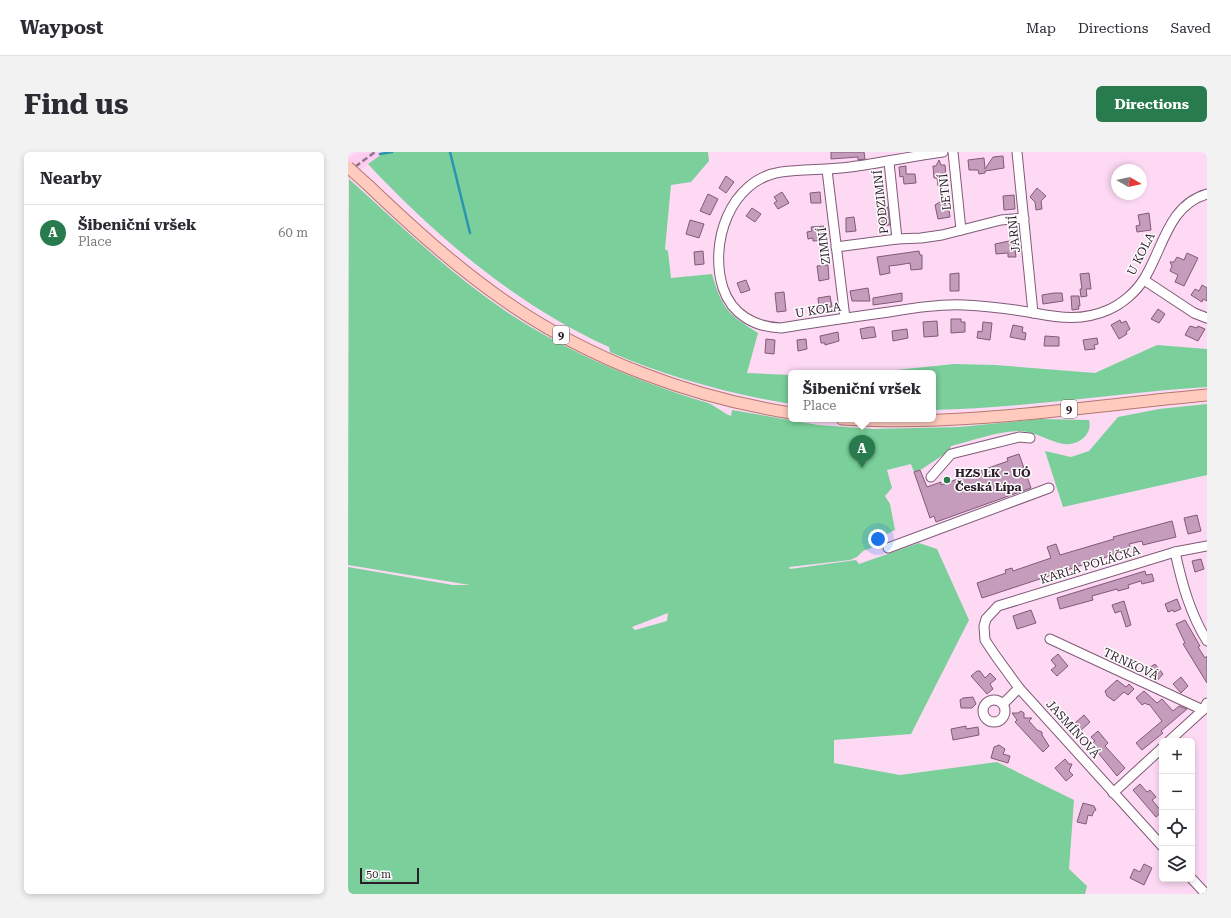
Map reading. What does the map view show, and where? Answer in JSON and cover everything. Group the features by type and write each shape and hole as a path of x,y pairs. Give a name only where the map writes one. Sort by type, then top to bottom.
{"main road":[{"name":"9","path":"348,167 460,268 506,301 565,337 616,362 670,383 724,399 788,412"},
{"name":"9","path":"936,420 1207,395"}],"street":[{"name":"U KOLA","path":"943,152 921,153 889,162 827,170 780,172 768,177 747,190 736,201 726,217 720,240 721,276 725,294 731,304 740,315 753,323 766,327 781,328 930,306 964,305 1033,313 1052,318 1074,319 1092,316 1121,302 1144,280 1171,223 1186,206 1207,194"},
{"name":"LETNÍ","path":"953,152 962,230"},
{"name":"JARNÍ","path":"1017,152 1033,313"},
{"name":"PODZIMNÍ","path":"889,162 897,239"},
{"name":"ZIMNÍ","path":"827,170 845,318"},
{"path":"836,247 897,239 921,238 1001,220 1024,218"},
{"path":"1144,280 1194,313 1207,318"},
{"path":"931,477 951,454 1013,438 1030,438"},
{"path":"888,548 1049,488"},
{"name":"KARLA POLÁČKA","path":"986,620 998,606 1175,552 1207,546"},
{"path":"1175,552 1185,594 1193,615 1207,641"},
{"name":"JASMÍNOVÁ","path":"986,620 984,626 985,640 1019,688 1159,843"},
{"name":"TRNKOVÁ","path":"1050,639 1205,707"},
{"path":"1003,704 1019,688"},
{"path":"1172,738 1205,707"},
{"path":"1113,793 1159,751"},
{"path":"1198,890 1206,894"}],"shaded area":[{"path":"385,152 348,179 348,159 357,153"}],"green space":[{"path":"385,152 708,152 709,161 691,182 671,185 665,249 668,251 671,278 712,274 719,295 728,310 740,321 758,333 747,373 788,375 788,403 699,384 610,352 609,347 542,311 480,268 422,218 368,164"},
{"path":"349,179 463,280 504,310 528,325 577,352 603,364 628,375 708,403 731,416 732,410 788,420 788,422 873,429 959,427 1040,419 1089,420 1090,425 1087,434 1080,441 1075,443 1064,444 1023,431 1009,432 951,446 949,451 922,469 914,472 911,464 887,470 892,488 885,496 890,504 895,530 883,536 874,547 863,551 857,557 850,560 789,567 790,569 856,560 859,564 919,543 937,549 969,620 911,734 834,740 834,763 900,775 997,762 1074,800 1069,869 1087,886 1085,894 348,894 348,567 453,585 470,585 348,565","holes":["668,613 667,621 635,630 632,627"]},
{"path":"1157,345 1207,349 1207,387 967,409 936,410 936,370 896,370 954,364 995,365 1095,373"},
{"path":"1207,404 1207,475 1063,507 1045,451 1071,457 1089,451 1118,417 1159,409"}],"building":[{"path":"831,152 864,152 865,159 858,160 858,157 831,159"},
{"path":"1003,156 1004,168 985,171 985,173 979,174 978,170 969,170 968,160 984,158 985,169 993,157"},
{"path":"939,160 941,165 945,165 947,185 938,186 937,178 934,178 933,166 936,166"},
{"path":"906,166 906,174 915,174 916,183 904,184 903,176 900,177 899,167"},
{"path":"726,176 734,182 726,193 719,188"},
{"path":"1037,188 1046,196 1041,201 1042,209 1036,210 1035,202 1030,197"},
{"path":"782,192 789,203 778,209 774,203 777,201 774,197"},
{"path":"820,192 821,203 811,203 810,193"},
{"path":"708,194 718,199 710,215 700,211"},
{"path":"1014,195 1015,209 1004,210 1003,196"},
{"path":"940,202 942,204 948,203 950,217 938,219 935,205"},
{"path":"888,207 890,225 880,226 878,208"},
{"path":"752,208 761,214 755,222 746,216"},
{"path":"1149,213 1151,230 1137,232 1136,226 1140,225 1138,215"},
{"path":"854,217 856,231 846,232 846,218"},
{"path":"690,220 704,224 699,238 686,234"},
{"path":"824,226 826,240 813,241 813,238 808,239 807,232 812,231 811,227"},
{"path":"1014,240 1016,257 1008,257 1008,253 996,254 995,244"},
{"path":"703,251 704,264 695,265 694,252"},
{"path":"919,251 920,255 922,255 922,269 911,270 910,263 889,266 890,273 880,275 877,257"},
{"path":"1187,253 1198,258 1184,286 1175,282 1178,275 1170,271 1172,266 1170,262 1174,262 1177,257 1184,260"},
{"path":"828,265 829,279 819,281 817,266"},
{"path":"959,273 959,291 950,291 950,274"},
{"path":"1089,273 1091,289 1086,289 1087,296 1081,297 1080,289 1082,289 1080,274"},
{"path":"746,280 750,290 741,293 737,283"},
{"path":"1202,285 1207,288 1207,301 1203,299 1202,302 1191,295 1195,289 1199,291"},
{"path":"868,288 870,301 852,301 850,291"},
{"path":"784,292 786,311 777,312 775,293"},
{"path":"902,293 902,301 873,305 873,298"},
{"path":"1062,293 1063,301 1043,304 1042,295"},
{"path":"830,296 832,307 819,308 818,298"},
{"path":"1071,296 1079,296 1079,309 1072,310"},
{"path":"1158,309 1165,314 1159,323 1151,319"},
{"path":"951,319 961,319 961,322 965,322 965,332 951,333"},
{"path":"1120,320 1121,323 1126,321 1130,329 1126,332 1127,334 1119,339 1111,325"},
{"path":"937,321 938,336 924,337 923,322"},
{"path":"983,322 992,323 990,340 977,338 978,331 982,332"},
{"path":"1013,325 1023,327 1022,332 1026,333 1025,340 1010,337"},
{"path":"1190,326 1197,328 1198,326 1205,329 1198,341 1185,335"},
{"path":"874,327 876,337 862,339 860,329"},
{"path":"907,329 908,338 893,341 892,331"},
{"path":"838,332 839,341 825,345 825,343 821,343 820,336"},
{"path":"1045,336 1059,337 1059,346 1044,346"},
{"path":"1097,338 1098,344 1094,345 1095,349 1085,350 1083,340"},
{"path":"766,339 775,340 774,354 765,353"},
{"path":"806,339 807,349 798,351 797,340"},
{"path":"1019,454 1031,488 936,522 934,516 930,518 914,472 920,470 927,487 941,482 941,485 1008,461 1007,458"},
{"path":"1197,515 1201,531 1188,534 1184,518"},
{"path":"1172,521 1176,537 1143,545 1142,541 1129,544 1131,549 982,598 977,583 1006,573 1005,570 1012,568 1013,571 1051,558 1047,547 1056,544 1060,555 1114,539 1113,537"},
{"path":"1201,559 1204,569 1195,572 1192,561"},
{"path":"1145,571 1146,575 1152,574 1154,581 1142,584 1141,581 1128,585 1129,588 1118,591 1117,589 1092,596 1093,600 1060,609 1057,598"},
{"path":"1177,599 1181,609 1174,612 1173,610 1168,612 1165,604"},
{"path":"1124,601 1131,625 1126,627 1121,611 1115,613 1112,605"},
{"path":"1031,610 1036,623 1017,629 1013,616"},
{"path":"1185,620 1200,646 1198,647 1205,658 1207,656 1207,683 1183,644 1185,643 1176,624"},
{"path":"1058,654 1068,666 1057,676 1051,670 1056,666 1051,660"},
{"path":"1155,664 1163,674 1156,682 1146,670"},
{"path":"977,671 980,671 985,678 990,673 996,679 990,684 993,689 987,694 971,676"},
{"path":"1181,677 1188,686 1181,693 1173,684"},
{"path":"1117,680 1126,687 1129,684 1134,689 1128,695 1124,692 1114,701 1107,696 1105,691"},
{"path":"1144,691 1157,703 1162,699 1173,711 1179,706 1187,709 1161,731 1163,733 1142,750 1136,743 1162,721 1149,704 1148,705 1145,703 1142,705 1136,698"},
{"path":"973,697 976,704 972,708 961,708 960,700 963,698"},
{"path":"1021,711 1024,713 1024,718 1032,718 1029,721 1037,730 1042,732 1042,735 1049,746 1043,752 1015,722 1017,720 1012,713 1018,713"},
{"path":"1084,715 1090,722 1080,731 1074,728 1074,724"},
{"path":"966,726 966,729 978,727 979,735 953,740 951,729"},
{"path":"1098,731 1108,743 1105,746 1125,768 1117,776 1091,744 1095,741 1091,737"},
{"path":"999,745 1005,749 1003,754 1010,756 1008,763 991,758 994,747"},
{"path":"1065,759 1069,764 1072,764 1069,771 1073,775 1066,781 1055,768"},
{"path":"1140,784 1147,792 1150,790 1156,797 1152,800 1159,808 1159,814 1156,817 1133,790"},
{"path":"1083,803 1094,806 1096,810 1092,816 1088,815 1086,824 1077,822"},
{"path":"1144,864 1152,868 1144,885 1130,878 1134,869 1140,872"}],"waterway":[{"path":"380,154 392,152"},
{"path":"450,152 470,233"}],"railway":[{"path":"348,172 375,152"}],"place":[{"name":"Šibeniční vršek","path":"862,468"},
{"name":"HZS LK - UÓ Česká Lípa","path":"947,480"}]}
